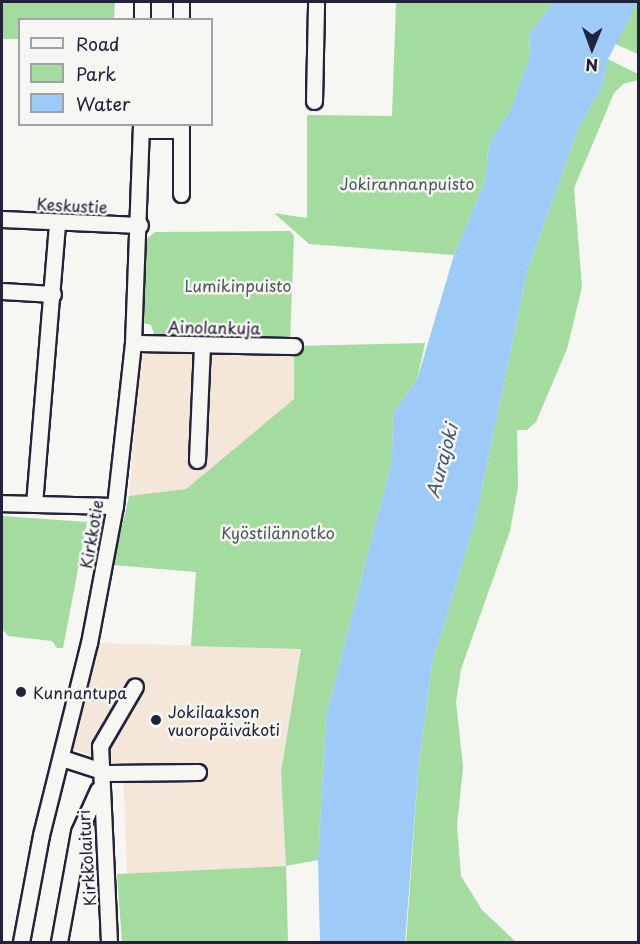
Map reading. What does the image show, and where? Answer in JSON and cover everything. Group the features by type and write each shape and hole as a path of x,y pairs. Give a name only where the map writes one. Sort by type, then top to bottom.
{"street":[{"path":"141,18 142,2"},
{"path":"181,2 181,18"},
{"path":"314,101 316,2"},
{"path":"141,127 181,128 181,194"},
{"name":"Kirkkotie","path":"21,942 41,835 89,643 115,506 133,343 140,225 141,127"},
{"name":"Keskustie","path":"2,219 140,225"},
{"path":"34,504 44,354 53,294 57,222"},
{"path":"2,291 53,294"},
{"name":"Ainolankuja","path":"133,343 294,346"},
{"path":"197,460 202,345"},
{"path":"2,503 115,506"},
{"name":"Kirkkolaituri","path":"109,942 99,770 100,746 135,686"},
{"path":"62,758 99,770 198,772"},
{"path":"59,942 79,832 100,787"}],"shaded area":[{"path":"150,350 294,355 294,399 186,489 129,496 141,356"},
{"path":"97,643 301,648 281,772 286,866 127,874 123,767 73,749"}],"green space":[{"path":"2,2 115,2 114,18 18,18 18,39 2,39"},
{"name":"Jokirannanpuisto","path":"396,2 553,2 530,33 529,59 510,111 489,143 485,181 454,255 309,244 274,213 307,218 307,115 392,116"},
{"path":"638,2 638,54 615,44"},
{"path":"608,59 638,74 638,80 623,84 614,93 574,188 582,287 567,349 536,422 527,430 517,430 518,487 510,531 461,669 456,702 463,767 457,826 461,876 482,910 516,942 406,942 418,773 432,663 475,522 527,272 578,129 602,86"},
{"name":"Lumikinpuisto","path":"290,231 294,236 290,342 155,336 151,325 142,323 147,239 155,232"},
{"name":"Kyöstilännotko","path":"425,343 417,380 393,412 392,460 326,716 318,860 286,866 281,772 301,649 191,646 196,572 113,565 129,496 186,489 294,399 294,346"},
{"path":"2,516 87,522 63,648 57,648 52,641 8,636 2,629"},
{"path":"286,866 288,942 122,942 117,874"}],"water":[{"name":"Aurajoki","path":"553,2 638,2 608,59 602,86 578,129 527,272 475,522 432,663 418,773 405,942 320,942 318,860 326,716 392,460 393,412 417,380 454,255 485,181 489,143 510,111 529,59 530,33"}],"place":[{"name":"Kunnantupa","path":"21,692"},
{"name":"Jokilaakson vuoropäiväkoti","path":"156,720"}]}
